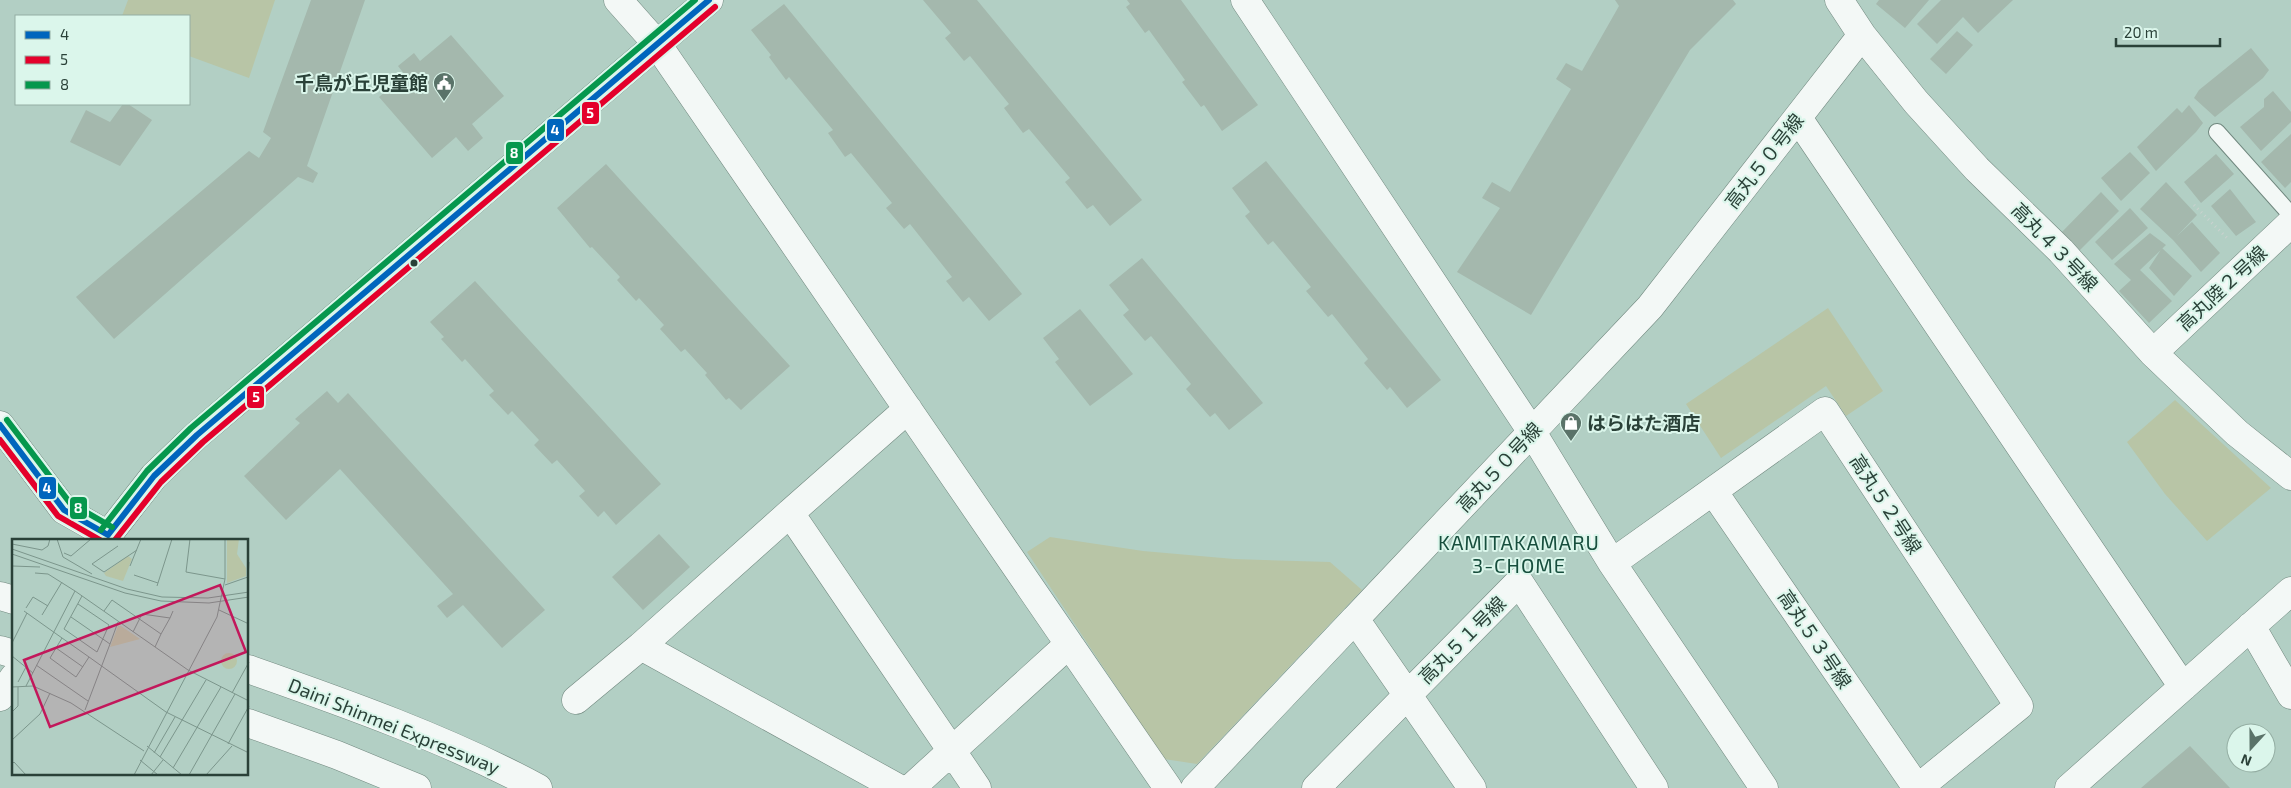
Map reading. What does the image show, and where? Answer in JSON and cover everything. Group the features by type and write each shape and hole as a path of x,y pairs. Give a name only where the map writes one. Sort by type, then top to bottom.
{"main road":[{"path":"618,0 658,44 1168,788"},
{"path":"0,425 64,510 106,538 154,476 197,435 709,0"},
{"path":"1245,0 1532,432 1612,562 1764,788"},
{"name":"高丸４３号線","path":"1838,0 1862,35 1916,102 1970,162 2061,250 2153,353 2237,434 2291,476"},
{"name":"高丸５０号線","path":"1195,788 1650,307 1862,35"},
{"path":"1798,118 2183,687"},
{"name":"高丸陸２号線","path":"2153,353 2291,223"},
{"path":"576,700 641,646 908,409"},
{"name":"高丸５２号線","path":"1612,562 1825,411 2019,706 1917,788"},
{"name":"高丸５３号線","path":"1713,491 1917,788"},
{"path":"790,513 977,788"},
{"name":"高丸５１号線","path":"1316,788 1519,582 1654,788"},
{"path":"2069,788 2291,591"},
{"path":"1355,620 1472,788"},
{"path":"2251,626 2291,694"},
{"path":"911,788 1069,644"},
{"path":"641,646 898,788"},
{"name":"Daini Shinmei Expressway","path":"249,669 355,707 512,774 538,788"},
{"path":"0,697 12,679"},
{"path":"249,723 337,755 417,788"}],"lane":[{"path":"2217,132 2291,215"}],"path":[{"path":"2194,205 2250,262"}],"green space":[{"path":"128,0 275,0 249,78 190,56 190,15 122,15"},
{"path":"1828,308 1883,391 1846,416 1826,386 1721,458 1686,404"},
{"path":"2175,400 2271,488 2207,541 2165,494 2127,442"},
{"path":"1050,537 1143,551 1234,559 1330,562 1362,590 1197,764 1164,759 1027,552"}],"building":[{"path":"311,0 365,0 307,166 318,173 313,183 298,177 114,339 76,297 249,151 259,158 271,138 263,132"},
{"path":"923,0 977,0 1142,200 1110,226 1093,205 1087,209 1065,182 1070,178 1029,129 1023,133 1004,108 1009,104 970,56 964,61 945,38 951,33"},
{"path":"1127,0 1181,0 1258,105 1222,131 1204,105 1201,107 1182,82 1185,80 1149,30 1145,33 1126,7 1130,4"},
{"path":"1615,0 1733,0 1736,4 1690,50 1531,315 1457,272 1500,208 1482,198 1492,182 1510,192 1571,89 1556,79 1566,63 1582,71 1619,6"},
{"path":"1879,0 1929,0 1905,28 1876,4"},
{"path":"1941,0 2013,0 1978,33 1963,17 1937,44 1917,24"},
{"path":"784,4 1022,294 989,321 969,297 963,302 946,281 952,277 910,224 904,229 886,208 892,203 851,153 845,157 828,133 833,130 789,77 786,80 769,57 771,55 751,30"},
{"path":"1957,31 1973,45 1946,74 1930,59"},
{"path":"451,35 504,96 472,124 483,138 468,151 456,137 432,158 379,97 405,75 398,66 414,53 420,61"},
{"path":"2251,48 2269,70 2263,78 2215,117 2194,98 2199,90"},
{"path":"2273,91 2291,112 2291,122 2261,151 2240,127 2264,107 2264,99"},
{"path":"122,105 130,105 152,120 120,166 70,142 86,110 110,122"},
{"path":"2189,105 2203,123 2156,171 2137,147 2177,108 2182,113"},
{"path":"2291,134 2291,182 2285,188 2261,162"},
{"path":"2130,152 2150,173 2121,201 2101,178"},
{"path":"2216,154 2234,174 2201,203 2184,182"},
{"path":"1266,161 1441,380 1407,408 1390,387 1387,390 1364,363 1368,359 1332,314 1328,317 1306,291 1311,287 1273,241 1268,245 1245,216 1250,212 1232,188"},
{"path":"606,164 790,366 741,410 729,398 726,400 705,375 707,373 685,349 681,352 660,329 664,325 639,298 636,301 617,280 620,277 592,247 590,248 557,208"},
{"path":"2166,182 2197,215 2177,236 2192,222 2220,253 2201,272 2173,240 2140,209"},
{"path":"2230,189 2256,222 2236,236 2211,206"},
{"path":"2101,192 2119,211 2079,251 2060,234"},
{"path":"2130,208 2148,228 2112,260 2095,242"},
{"path":"2150,233 2166,245 2140,270 2172,301 2149,323 2119,291 2131,280 2114,264"},
{"path":"2162,248 2192,276 2174,296 2149,268"},
{"path":"1142,258 1263,403 1229,430 1215,413 1210,417 1186,389 1191,384 1151,336 1145,341 1123,315 1129,310 1109,285"},
{"path":"475,281 661,484 616,525 604,511 598,517 579,496 585,491 557,460 552,464 534,445 539,440 512,411 508,415 489,395 494,391 465,359 462,362 441,339 444,337 430,322"},
{"path":"1080,309 1133,374 1090,406 1055,362 1059,359 1043,338"},
{"path":"327,391 338,403 348,393 545,610 502,648 463,605 447,618 437,606 453,594 340,469 286,520 244,476 300,423 295,419"},
{"path":"659,534 690,567 643,610 612,577"},
{"path":"2190,746 2230,788 2141,788"}],"transit line":[{"name":"8","path":"101,530 147,471 191,428 695,0"},
{"name":"4","path":"108,535 154,476 197,435 709,0"},
{"name":"5","path":"116,539 161,482 203,442 715,7"},
{"name":"8","path":"7,420 70,503 112,527"},
{"name":"4","path":"0,425 64,510 108,535"},
{"name":"5","path":"0,440 58,516 98,539"}],"place":[{"name":"千鳥が丘児童館","path":"444,102"},
{"name":"はらはた酒店","path":"1571,442"}],"district":[{"name":"KAMITAKAMARU 3-CHOME","path":"1519,554"}]}
